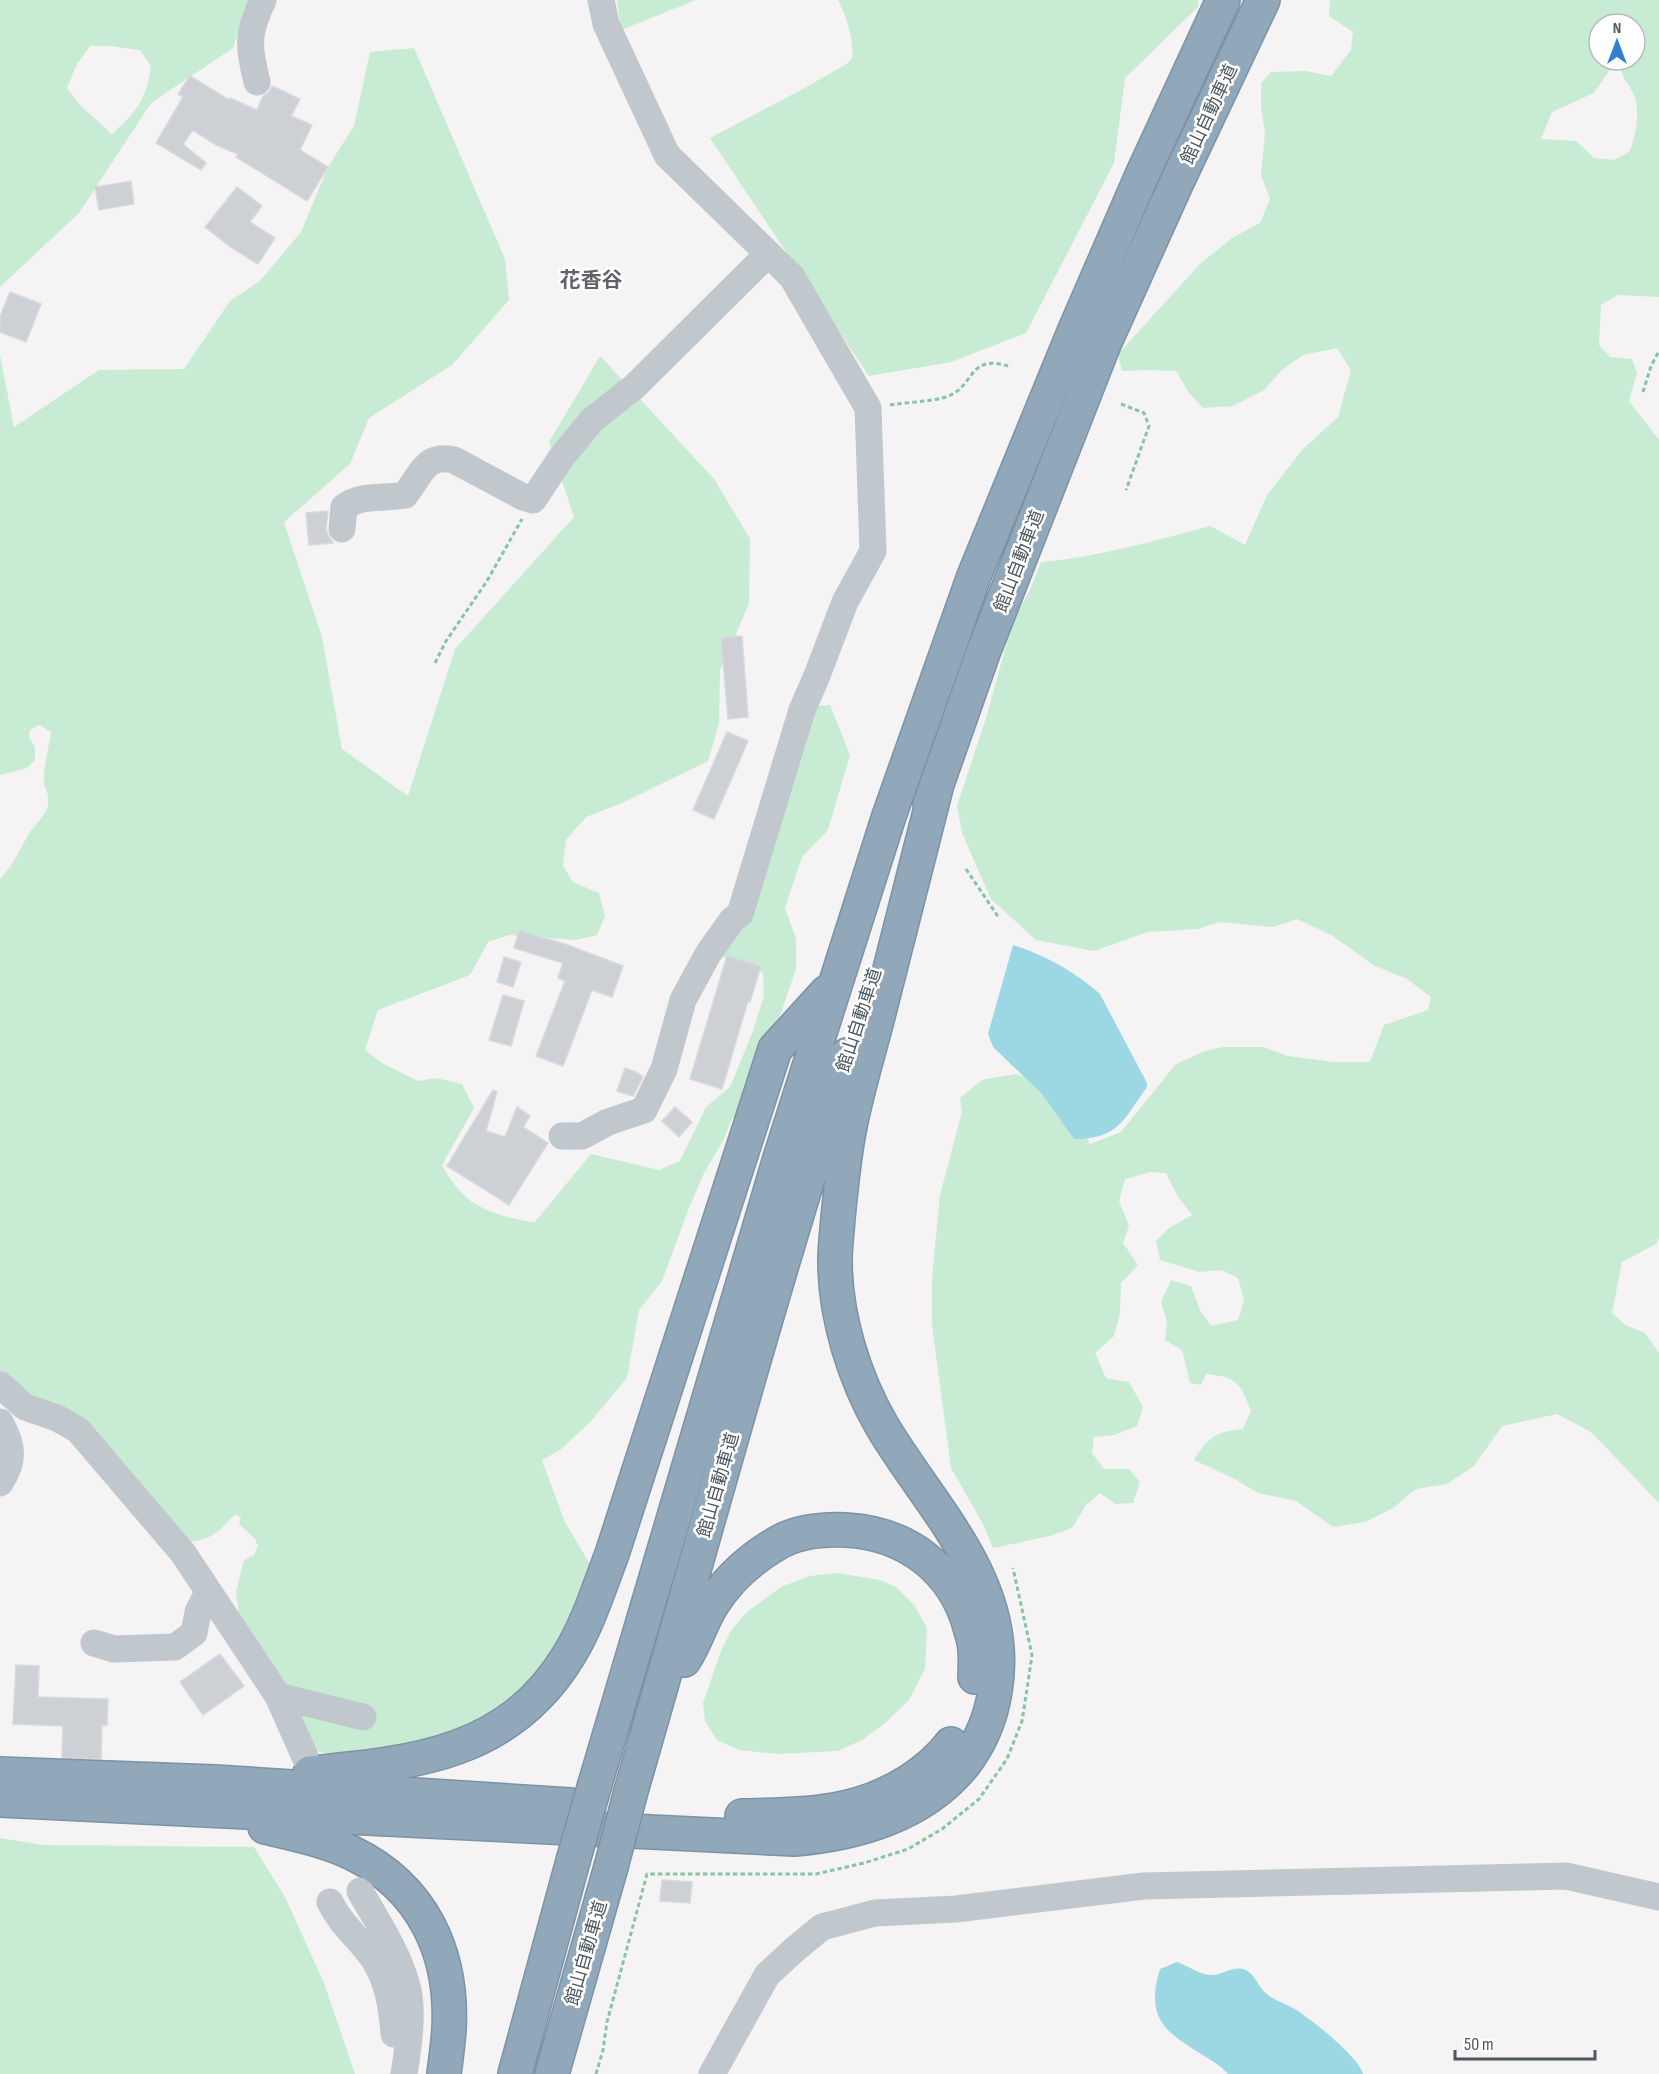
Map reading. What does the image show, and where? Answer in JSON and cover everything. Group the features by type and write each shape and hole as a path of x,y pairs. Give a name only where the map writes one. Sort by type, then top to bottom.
{"highway":[{"name":"館山自動車道","path":"514,2074 595,1784 780,1158 889,816 974,576 1138,183 1223,0"},
{"name":"館山自動車道","path":"552,2074 738,1415 824,1124 937,784 983,653 1104,345 1176,184 1263,0"},
{"path":"0,1774 214,1796 804,1838 825,1836 882,1821 930,1796 956,1774 972,1754 986,1724 998,1675 998,1648 992,1621 983,1589 972,1564 954,1533 881,1425 862,1386 842,1320 835,1260 850,1127 937,784"},
{"path":"214,1796 340,1770 437,1754 490,1734 513,1719 534,1702 557,1673 585,1626 612,1554 776,1049 835,983"},
{"path":"0,1800 214,1796 742,1816 804,1815 864,1804 894,1791 922,1773 945,1753 959,1732 971,1705 975,1680 975,1648 966,1615 956,1592 938,1568 917,1551 888,1538 858,1531 829,1529 803,1532 777,1543 734,1576 713,1602 688,1654 658,1700"},
{"path":"214,1796 254,1824 312,1838 350,1852 375,1866 412,1899 428,1921 444,1962 449,2028 444,2074"}],"street":[{"path":"258,81 250,52 250,37 254,20 263,0"},
{"path":"562,1136 582,1136 608,1122 644,1110 664,1069 683,1000 708,954 732,920 740,914 802,710 844,602 873,551 868,408 792,277 667,155 606,24 601,0"},
{"path":"342,529 344,507 358,500 405,495 426,466 433,460 443,458 454,460 523,497 533,500 561,458 592,420 634,387 768,254"},
{"path":"0,1385 25,1407 57,1418 78,1431 183,1553 208,1592 240,1619 305,1757"},
{"path":"0,1422 9,1439 11,1452 9,1468 0,1483"},
{"path":"94,1643 114,1649 174,1647 194,1634 198,1612 208,1592"},
{"path":"278,1696 363,1717"},
{"path":"712,2074 767,1975 822,1927 875,1913 956,1910 1144,1886 1566,1876 1659,1897"},
{"path":"360,1891 390,1943 408,1987 410,2035 404,2074"},
{"path":"330,1902 337,1917 372,1957 386,1982 393,2016 396,2074"}],"path":[{"path":"1643,392 1651,366 1659,351"},
{"path":"868,408 946,396 957,390 977,367 995,361 1011,367"},
{"path":"1121,404 1144,413 1149,426 1126,490"},
{"path":"435,663 446,641 501,559 533,500"},
{"path":"966,869 999,918"}],"green space":[{"path":"0,0 249,0 233,48 151,103 79,213 0,287","holes":["90,46 140,50 151,66 146,88 139,104 112,134 81,106 67,88 77,64"]},
{"path":"617,0 696,0 621,30"},
{"path":"838,0 1198,0 1198,7 1125,78 1114,163 1026,333 951,362 869,376 710,138 799,91 852,59 849,29"},
{"path":"1330,0 1659,0 1659,297 1618,295 1601,305 1599,345 1610,357 1632,359 1637,373 1629,401 1659,440 1659,1238 1656,1244 1622,1262 1612,1313 1625,1325 1645,1333 1659,1353 1659,1503 1591,1432 1557,1414 1502,1426 1474,1466 1447,1484 1416,1489 1393,1508 1365,1522 1333,1527 1296,1501 1258,1493 1233,1478 1194,1460 1209,1440 1226,1432 1243,1429 1251,1411 1244,1393 1231,1379 1206,1374 1201,1385 1190,1383 1182,1350 1165,1340 1167,1322 1161,1302 1171,1280 1191,1286 1200,1310 1211,1326 1238,1320 1244,1300 1238,1278 1221,1270 1199,1272 1160,1260 1156,1241 1169,1228 1192,1215 1178,1197 1166,1173 1151,1172 1125,1179 1119,1201 1129,1226 1123,1243 1138,1265 1121,1283 1120,1313 1114,1336 1095,1353 1106,1378 1129,1382 1143,1407 1137,1426 1114,1435 1094,1437 1092,1453 1104,1469 1129,1469 1140,1482 1133,1503 1115,1504 1100,1493 1086,1505 1072,1528 1050,1536 993,1548 983,1524 951,1468 932,1325 932,1279 940,1195 962,1112 960,1098 982,1080 1015,1074 1059,1087 1090,1144 1121,1132 1176,1064 1205,1051 1223,1047 1264,1047 1288,1056 1334,1062 1370,1062 1384,1025 1428,1010 1431,997 1407,979 1373,965 1333,936 1297,919 1273,927 1220,922 1198,929 1148,932 1094,951 1036,940 991,899 962,833 957,806 987,715 1013,620 1029,592 1041,562 1105,552 1210,526 1245,545 1267,495 1303,449 1338,417 1351,370 1337,348 1303,355 1282,370 1264,390 1233,406 1203,408 1189,393 1176,371 1122,371 1118,354 1200,264 1232,238 1260,223 1270,199 1261,175 1265,133 1261,107 1261,83 1271,72 1306,71 1331,76 1351,50 1353,32 1329,16","holes":["1587,12 1647,12 1647,72 1622,72 1634,95 1637,108 1630,151 1614,160 1594,158 1576,141 1541,139 1552,112 1594,93 1608,72 1587,72"]},
{"path":"414,48 505,259 509,300 452,365 369,418 350,464 284,522 322,637 342,749 408,796 455,649 574,517 549,442 600,356 714,479 750,539 749,604 720,670 719,724 708,761 622,803 586,817 566,840 563,866 573,882 599,893 605,916 597,935 576,940 509,935 488,942 470,975 378,1010 365,1050 384,1064 418,1081 436,1078 462,1084 474,1108 442,1165 455,1185 472,1202 494,1212 535,1222 591,1154 659,1170 680,1161 706,1107 730,1087 753,1031 764,996 763,972 734,966 719,953 818,706 830,705 850,755 828,830 802,857 785,908 796,939 796,969 750,1103 732,1118 723,1141 704,1173 662,1281 639,1310 627,1378 590,1422 560,1450 542,1460 564,1520 595,1573 585,1612 524,1695 461,1734 384,1750 328,1754 317,1751 240,1624 236,1592 244,1560 254,1555 258,1546 255,1539 239,1524 241,1518 236,1514 211,1536 186,1542 114,1467 0,1388 0,879 47,808 48,798 44,776 51,732 39,725 30,730 29,738 35,747 35,760 27,768 0,775 0,355 14,427 99,370 184,369 230,301 261,280 301,232 328,167 354,126 370,52"},
{"path":"837,1573 880,1580 896,1587 915,1606 927,1628 925,1669 909,1700 884,1724 862,1740 838,1751 777,1754 739,1750 717,1740 705,1721 703,1703 721,1651 732,1629 748,1611 781,1587 810,1576"},
{"path":"0,1838 44,1845 254,1847 285,1897 324,1983 355,2074 0,2074"}],"water":[{"path":"1013,945 1036,953 1059,965 1100,994 1147,1083 1147,1087 1125,1118 1111,1131 1101,1136 1074,1139 1042,1094 993,1047 988,1034"},
{"path":"1177,1962 1207,1975 1216,1975 1235,1969 1247,1971 1268,1995 1290,2006 1333,2038 1353,2058 1363,2074 1228,2074 1178,2039 1160,2019 1156,2006 1155,1989 1160,1969"}],"building":[{"path":"190,76 229,100 230,98 257,110 263,96 272,86 300,99 291,116 312,125 300,150 328,167 307,201 236,157 238,154 216,145 193,130 183,144 206,163 201,170 156,143 183,97 178,94"},
{"path":"131,181 134,204 99,210 95,187"},
{"path":"237,187 262,206 250,222 275,238 258,264 205,227"},
{"path":"10,292 41,304 26,342 0,332 0,317"},
{"path":"328,511 326,528 333,543 309,545 306,513"},
{"path":"742,636 748,717 728,719 721,638"},
{"path":"727,732 748,741 714,819 693,810"},
{"path":"519,931 565,944 623,966 612,997 592,990 563,1066 536,1056 565,981 558,978 563,963 514,948"},
{"path":"727,956 761,966 750,1002 748,1001 722,1089 690,1079"},
{"path":"504,957 521,962 513,987 497,982"},
{"path":"503,995 524,1001 511,1046 489,1040"},
{"path":"625,1068 643,1077 633,1096 617,1091"},
{"path":"493,1090 497,1092 486,1131 505,1137 517,1107 530,1116 523,1127 548,1143 509,1205 447,1166"},
{"path":"675,1107 692,1122 679,1137 662,1121"},
{"path":"220,1654 244,1686 203,1715 180,1682"},
{"path":"16,1665 39,1666 38,1697 108,1699 107,1725 102,1725 101,1759 62,1758 63,1726 13,1724"},
{"path":"662,1880 692,1882 690,1903 660,1901"}],"district":[{"name":"花香谷","path":"591,280"}]}
